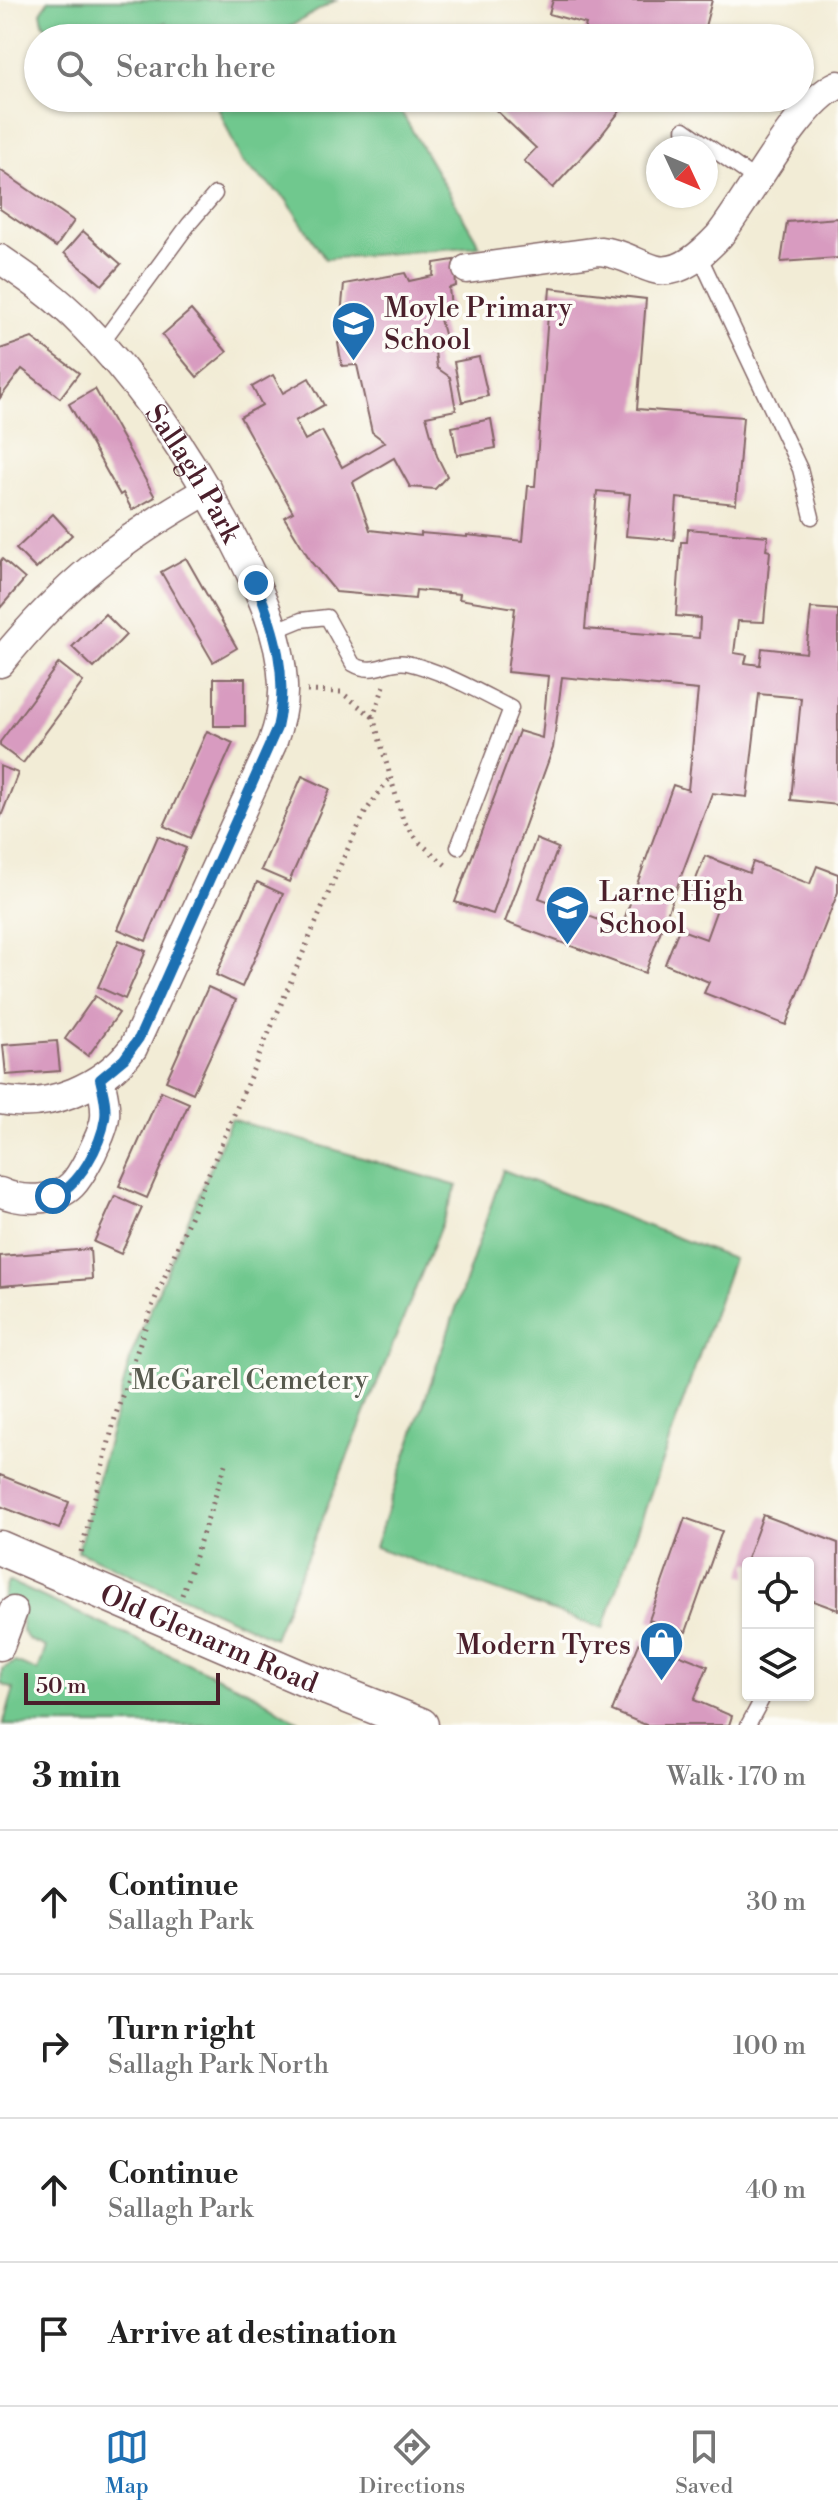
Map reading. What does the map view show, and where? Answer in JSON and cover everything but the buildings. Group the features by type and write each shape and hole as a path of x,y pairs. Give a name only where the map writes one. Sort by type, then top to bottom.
{"street":[{"path":"814,101 838,85"},
{"path":"467,269 600,251 622,254 656,270 677,268 699,255 726,228 807,112"},
{"name":"Sallagh Park","path":"1,262 51,294 100,345 183,449 256,583 274,631 283,693 272,744 139,1038 124,1059 100,1079"},
{"path":"0,663 25,632 91,567 151,522 208,490"},
{"path":"0,1100 28,1104 79,1090 100,1079 105,1113 104,1124 85,1165 73,1184 63,1192 48,1197 19,1198 0,1192"},
{"name":"Old Glenarm Road","path":"0,1548 421,1725"},
{"path":"0,1646 13,1611"}],"lane":[{"path":"684,129 758,181"},
{"path":"100,345 189,224 215,194"},
{"path":"699,255 800,469 812,517"},
{"path":"274,631 301,620 327,617 353,664 369,671 404,662 433,671 511,708 458,847"},
{"path":"748,1725 761,1701"}],"path":[{"path":"386,667 389,676 373,717 403,820 419,842 448,867 467,866 472,852 458,847"},
{"path":"283,693 341,692 373,717"},
{"path":"77,1581 83,1542 116,1414 153,1304 343,859 366,811 389,779"},
{"path":"173,1623 227,1461"}],"green space":[{"path":"49,0 336,0 294,24 44,24 41,12"},
{"path":"220,112 401,112 480,246 325,259 286,199 242,162"},
{"name":"McGarel Cemetery","path":"231,1119 457,1186 274,1638 78,1551 132,1353"},
{"path":"503,1170 733,1259 603,1629 375,1547"},
{"path":"8,1581 251,1692 290,1717 309,1725 3,1725 14,1689 1,1684 2,1669 15,1662 38,1671 46,1647 29,1640 22,1631 22,1615 0,1605"}],"place":[{"name":"Moyle Primary School","path":"353,362"},
{"name":"Larne High School","path":"568,946"},
{"name":"Modern Tyres","path":"662,1683"}],"route":[{"path":"53,1196 69,1188 77,1179 98,1139 105,1113 100,1079 124,1059 139,1038 272,744 281,711 282,671 274,631 256,583"}]}
